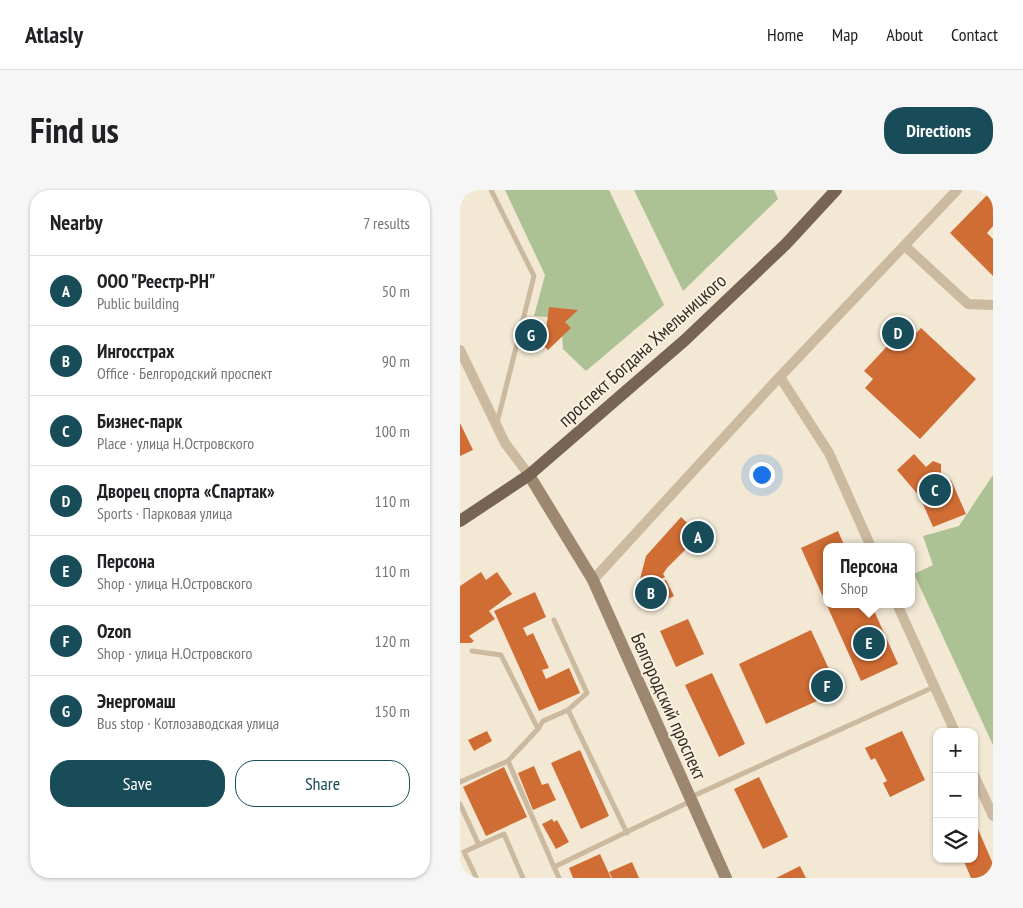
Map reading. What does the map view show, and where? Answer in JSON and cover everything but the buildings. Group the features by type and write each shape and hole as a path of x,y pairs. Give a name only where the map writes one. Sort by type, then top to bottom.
{"main road":[{"name":"проспект Богдана Хмельницкого","path":"460,522 532,471 685,340 786,244 836,190"},
{"name":"Белгородский проспект","path":"532,471 593,580 726,878"}],"street":[{"path":"593,580 780,377 957,190"},
{"path":"905,246 968,304 993,305"},
{"path":"460,350 505,443 532,471"},
{"path":"780,377 829,453 869,543"},
{"path":"899,608 953,728"},
{"path":"978,784 993,816"}],"lane":[{"path":"491,190 534,276 496,426"},
{"path":"460,782 508,761 538,730 543,721 568,710 587,693 554,620"},
{"path":"472,651 501,656 538,730"},
{"path":"554,867 626,833 690,799 934,687"},
{"path":"568,710 626,833"},
{"path":"508,761 559,878"},
{"path":"460,804 479,845"},
{"path":"476,877 464,852 504,834 524,878"}],"green space":[{"path":"505,190 609,190 664,305 586,371 563,349 561,318 534,316 545,275"},
{"path":"634,190 774,190 778,199 683,291"},
{"path":"993,475 993,745 915,576 915,574 933,565 923,536 959,526"}],"place":[{"name":"Дворец спорта «Спартак»","path":"898,333"},
{"name":"Энергомаш","path":"531,335"},
{"name":"Бизнес-парк","path":"935,490"},
{"name":"ООО \"Реестр-РН\"","path":"698,537"},
{"name":"Ингосстрах","path":"651,593"},
{"name":"Персона","path":"869,643"},
{"name":"Ozon","path":"827,686"}]}
